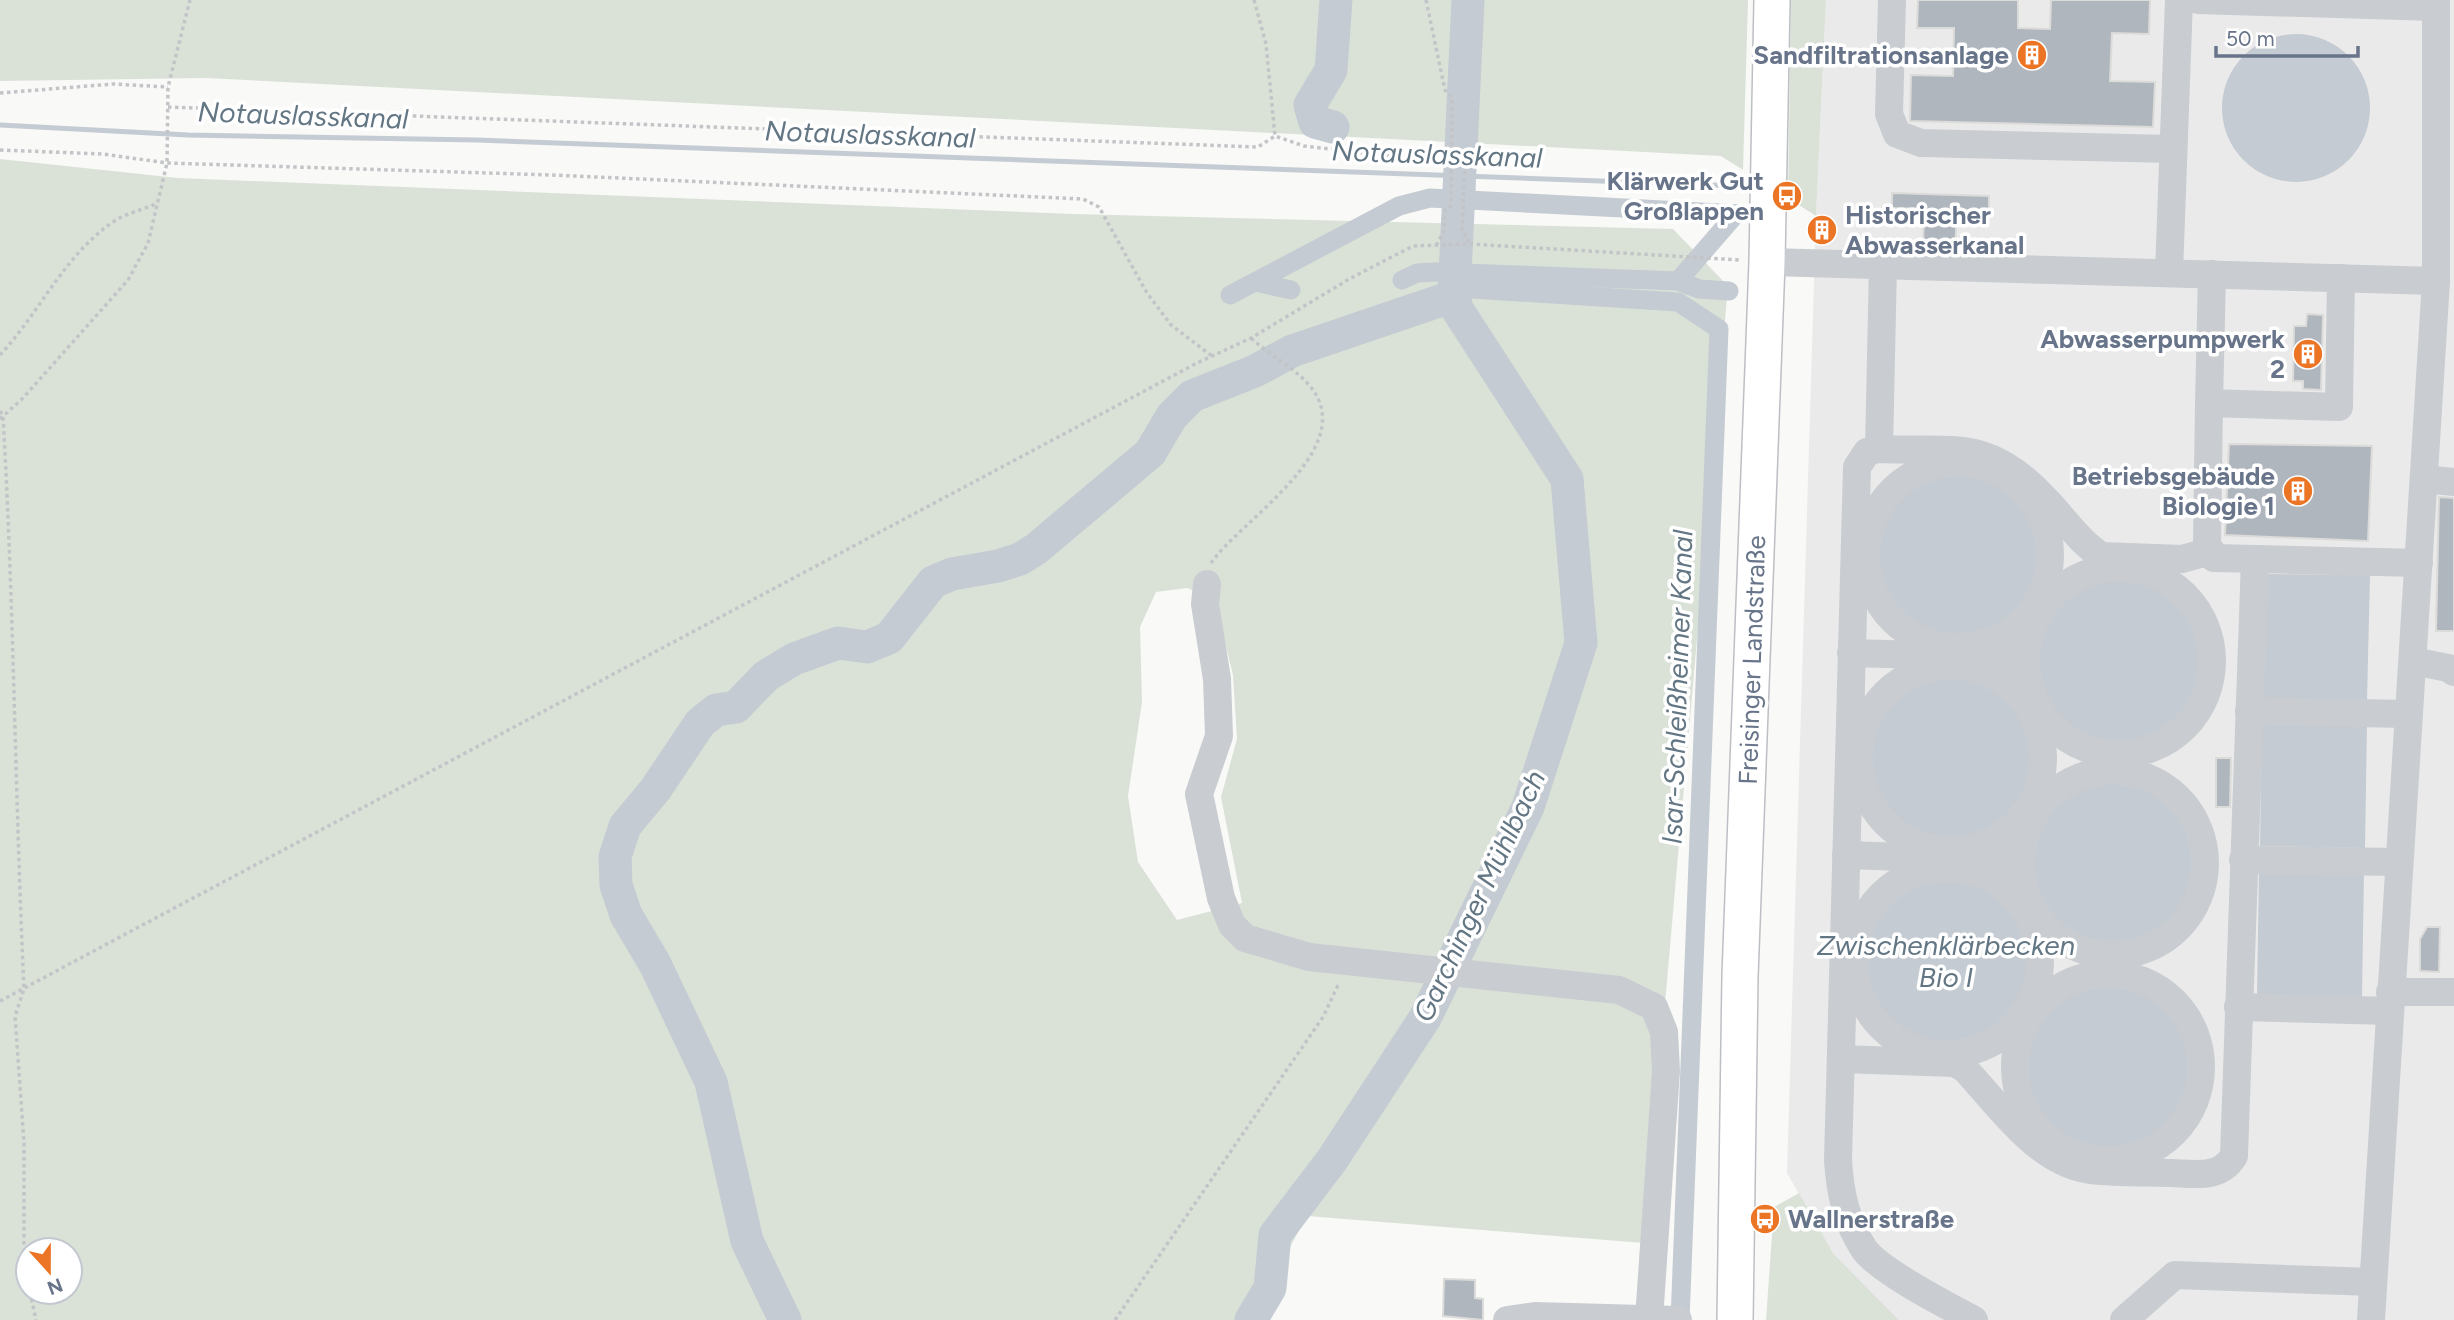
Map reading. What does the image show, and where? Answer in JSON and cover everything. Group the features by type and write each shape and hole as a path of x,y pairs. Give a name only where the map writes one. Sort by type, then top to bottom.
{"main road":[{"name":"Freisinger Landstraße","path":"1735,1320 1756,261 1772,0"}],"street":[{"path":"1892,0 1889,114 1897,135 1921,142 2172,149"},
{"path":"2169,273 2179,0"},
{"path":"2198,0 2435,3 2446,228 2436,281 2371,1320"},
{"path":"1756,261 2436,281"},
{"path":"1879,449 1883,264"},
{"path":"2212,274 2207,544 2214,558 2419,563"},
{"path":"2209,403 2339,407 2341,278"},
{"path":"1974,1320 1922,1293 1865,1251 1847,1215 1840,1191 1838,1160 1849,962 1846,855 1853,754 1851,653 1859,549 1857,467 1867,452 1879,449 1978,453 1994,457 2094,551 2102,556 2124,563 2157,576 2177,587 2193,604 2204,623 2211,645 2212,665 2207,690 2197,711 2177,733 2102,770 2072,779 2004,834 1947,860 1930,869 1901,879 1876,898 1860,922 1849,962 1868,1009 1886,1031 1912,1047 1964,1068 2035,1143 2051,1154 2089,1170 2136,1164 2166,1142 2187,1118 2200,1090 2202,1069 2193,1028 2175,1002 2118,965 2079,950 2053,934 2014,896 1988,877 1947,860 1891,829 1871,807 1853,754 1866,719 1884,693 1910,674 1940,665 1966,648 1997,639 2024,621 2038,606 2069,582 2090,572 2124,563 2182,559 2211,551"},
{"path":"1947,1060 2005,1035 2029,1013 2037,1005 2062,985 2118,965 2166,939 2188,918 2203,886 2206,862 2201,832 2186,805 2163,784 2077,744 2052,726 2035,710 2024,700 2000,679 1904,631 1881,609 1868,582 1859,549 1884,498 1905,478 1932,466 1961,462 2019,478 2036,504 2048,531 2051,563 2029,635 2025,658 2029,688 2035,710 2039,727 2044,757 2040,787 2028,823 2021,861 2022,884 2041,963 2039,983 2029,1013 2021,1029 2014,1064 2016,1088 2029,1115 2047,1138 2073,1153 2104,1160 2208,1174 2228,1166 2234,1156 2255,559"},
{"path":"2424,479 2454,482"},
{"path":"1207,584 1205,604 1217,679 1219,736 1199,794 1222,898 1233,925 1245,937 1309,957 1619,990 1654,1007 1664,1032 1666,1072 1650,1319"},
{"path":"1851,653 2025,658"},
{"path":"2413,661 2448,667 2454,672"},
{"path":"2212,665 2250,666"},
{"path":"2249,711 2409,714"},
{"path":"1846,855 2021,861"},
{"path":"2203,886 2242,873 2399,862"},
{"path":"2238,1007 2390,1001 2454,992"},
{"path":"1842,1059 2014,1064"},
{"path":"2202,1069 2236,1070"},
{"path":"2124,1320 2175,1275 2373,1282"},
{"path":"1507,1320 1535,1316 1678,1320"}],"path":[{"path":"26,1236 15,1016 24,989 13,744 12,581 1,415 128,280 148,243 167,163 168,87 190,0"},
{"path":"1254,0 1266,44 1276,136"},
{"path":"1426,0 1444,90 1452,97 1451,206 1445,210 1444,231 1437,244"},
{"path":"0,93 113,84 168,87"},
{"path":"167,107 1258,147 1276,136"},
{"path":"1276,136 1304,146 1451,163"},
{"path":"0,150 103,154 167,163 552,175 1083,199 1099,207 1147,293 1171,325 1212,356"},
{"path":"1465,164 1462,230 1470,244"},
{"path":"0,355 33,317 65,267 95,236 118,219 156,204"},
{"path":"0,1001 1212,356 1251,338 1413,246 1470,244 1756,261"},
{"path":"1207,584 1211,563 1223,546 1281,492 1305,464 1322,434 1322,408 1313,390 1300,376 1266,353 1251,338"},
{"path":"1115,1320 1323,1017 1349,962"}],"shaded area":[{"path":"0,0 1748,0 1743,170 1721,156 205,78 0,81"},
{"path":"1791,0 1826,0 1816,216 1788,198"},
{"path":"1826,0 2454,0 2454,1320 1899,1320 1833,1253 1787,1173 1816,216"},
{"path":"0,159 178,178 1074,214 1673,229 1728,286 1644,1243 1307,1216 1250,1320 0,1320","holes":["1187,588 1214,598 1233,675 1237,739 1221,797 1242,903 1177,920 1138,862 1128,796 1142,702 1140,627 1156,592"]},
{"path":"1799,1193 1833,1253 1899,1320 1766,1320 1774,1207"}],"water":[{"path":"2296,34 2324,40 2337,46 2348,56 2358,67 2364,80 2370,108 2364,136 2358,149 2348,160 2337,170 2324,176 2296,182 2268,176 2255,170 2244,160 2234,149 2228,136 2222,108 2228,80 2234,67 2244,56 2255,46 2268,40"},
{"path":"1957,467 1991,473 2019,493 2039,521 2045,555 2039,589 2019,617 1991,637 1957,643 1923,637 1895,617 1875,589 1869,555 1875,521 1895,493 1923,473"},
{"path":"2119,572 2153,578 2181,598 2201,626 2207,660 2201,694 2181,722 2153,742 2119,748 2085,742 2057,722 2037,694 2031,660 2037,626 2057,598 2085,578"},
{"path":"2265,574 2370,575 2367,700 2262,698"},
{"path":"1951,669 1985,675 2013,695 2033,723 2039,757 2033,791 2013,819 1985,839 1951,845 1917,839 1889,819 1869,791 1863,757 1869,723 1889,695 1917,675"},
{"path":"2262,722 2367,724 2365,848 2260,846"},
{"name":"Zwischenklärbecken Bio I","path":"2114,776 2148,782 2176,802 2196,830 2202,864 2196,898 2176,926 2148,946 2114,952 2080,946 2052,926 2032,898 2026,864 2032,830 2052,802 2080,782"},
{"path":"2259,870 2364,872 2362,997 2257,995"},
{"name":"Zwischenklärbecken Bio I","path":"1946,873 1980,879 2008,899 2028,927 2034,961 2028,995 2008,1023 1980,1043 1946,1049 1912,1043 1884,1023 1864,995 1858,961 1864,927 1884,899 1912,879"},
{"name":"Zwischenklärbecken Bio I","path":"2110,980 2127,981 2144,987 2172,1006 2191,1034 2197,1051 2197,1085 2191,1102 2172,1130 2144,1149 2127,1155 2110,1156 2093,1155 2076,1149 2048,1130 2029,1102 2023,1085 2022,1068 2023,1051 2029,1034 2048,1006 2076,987 2093,981"}],"building":[{"name":"Sandfiltrationsanlage","path":"1918,0 2018,0 2018,28 2050,29 2051,0 2150,0 2149,34 2112,33 2110,81 2155,82 2153,127 1910,121 1911,75 1953,76 1954,28 1917,28"},
{"path":"1892,193 1989,196 1989,211 1957,210 1955,251 1923,250 1924,209 1892,208"},
{"name":"Abwasserpumpwerk 2","path":"2307,314 2323,315 2321,390 2303,389 2303,381 2293,381 2294,326 2306,326"},
{"name":"Betriebsgebäude Biologie 1","path":"2229,444 2372,446 2368,541 2225,535"},
{"path":"2439,497 2454,498 2454,631 2436,631"},
{"path":"2216,758 2231,758 2230,807 2216,807"},
{"path":"2427,927 2440,927 2439,972 2420,971 2420,939"},
{"path":"1444,1279 1475,1280 1475,1298 1483,1299 1483,1320 1443,1316"}],"waterway":[{"path":"1333,127 1315,122 1310,105 1331,70 1336,0"},
{"name":"Garchinger Mühlbach","path":"1251,1320 1270,1288 1275,1235 1332,1160 1425,1018 1528,807 1581,643 1567,479 1457,309 1454,296 1468,0"},
{"name":"Notauslasskanal","path":"0,125 188,135 477,140 1739,186"},
{"path":"1230,295 1399,206 1430,198 1739,214"},
{"path":"1445,198 1449,209 1457,215"},
{"path":"1678,281 1736,214"},
{"path":"1436,272 1444,262 1456,258"},
{"path":"1402,280 1417,273 1436,272 1678,281 1699,289 1729,291"},
{"path":"1256,282 1291,290"},
{"name":"Isar-Schleißheimer Kanal","path":"1455,288 1678,302 1719,329 1680,1320"},
{"path":"785,1320 747,1241 711,1082 655,964 626,915 616,885 615,857 625,826 655,790 700,723 716,710 736,707 766,676 794,659 838,643 867,647 889,638 933,582 952,574 1020,559 1036,549 1150,453 1172,416 1192,396 1255,371 1292,351 1454,296"}],"place":[{"name":"Sandfiltrationsanlage","path":"2032,55"},
{"name":"Klärwerk Gut Großlappen","path":"1787,196"},
{"name":"Historischer Abwasserkanal","path":"1822,230"},
{"name":"Abwasserpumpwerk 2","path":"2308,354"},
{"name":"Betriebsgebäude Biologie 1","path":"2298,491"},
{"name":"Wallnerstraße","path":"1765,1219"}]}
